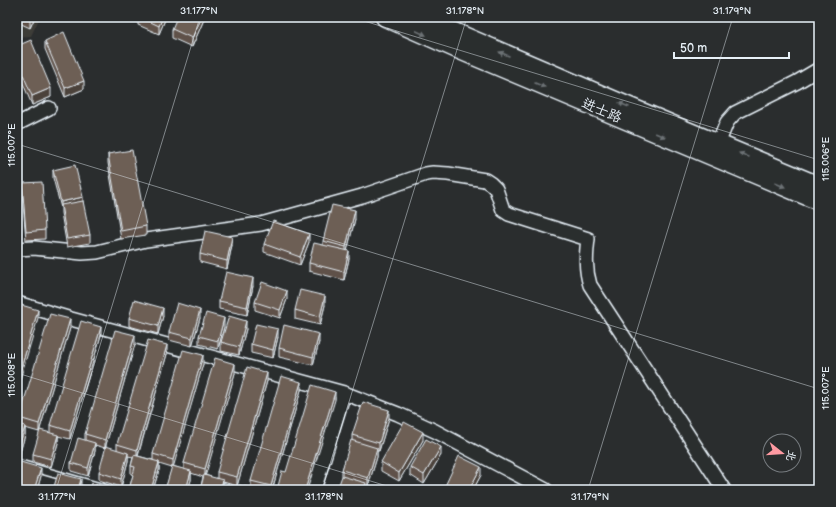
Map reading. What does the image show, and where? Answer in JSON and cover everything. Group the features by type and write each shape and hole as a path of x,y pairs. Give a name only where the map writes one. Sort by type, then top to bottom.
{"main road":[{"name":"进士路","path":"385,17 578,101 819,201"},
{"name":"进士路","path":"419,17 819,186"}],"street":[{"path":"718,144 727,122 735,113 797,82 819,69"},
{"path":"17,124 49,108"},
{"path":"17,249 34,248 96,252 146,240 261,224 362,196 426,174 448,174 485,180 496,189 503,210 509,214 588,239 586,258 587,274 590,285 724,490"},
{"path":"17,302 79,321 344,392 435,431 546,490"},
{"path":"314,490 344,392"}],"lane":[{"path":"17,463 111,490"}],"shaded area":[{"path":"17,17 40,17 31,36 17,37"}],"building":[{"path":"140,17 163,17 159,26"},
{"path":"177,17 202,17 192,38 172,29"},
{"path":"64,32 84,81 65,88 45,41"},
{"path":"31,40 51,88 32,96 17,60 17,46"},
{"path":"132,150 146,226 121,231 108,154"},
{"path":"75,165 83,197 61,202 53,170"},
{"path":"42,182 45,230 26,232 22,183"},
{"path":"83,201 90,235 67,239 61,205"},
{"path":"332,205 355,210 346,247 323,241"},
{"path":"273,221 309,234 300,257 264,244"},
{"path":"205,231 232,237 227,261 200,254"},
{"path":"314,243 349,251 344,272 309,263"},
{"path":"226,272 253,278 247,307 219,301"},
{"path":"262,282 287,291 280,310 255,302"},
{"path":"300,290 325,296 320,317 295,310"},
{"path":"134,300 163,308 158,326 129,318"},
{"path":"177,303 200,310 192,338 169,332"},
{"path":"18,304 38,310 17,382 17,307"},
{"path":"206,313 224,318 218,341 199,336"},
{"path":"50,314 70,319 39,424 19,418"},
{"path":"229,316 246,321 239,347 221,342"},
{"path":"81,321 101,327 70,431 50,425"},
{"path":"256,324 278,329 273,350 251,344"},
{"path":"284,325 319,334 313,357 279,348"},
{"path":"115,330 135,335 105,440 85,434"},
{"path":"148,340 167,345 137,450 117,444"},
{"path":"183,350 203,355 173,460 153,454"},
{"path":"215,358 235,364 205,469 184,463"},
{"path":"247,367 267,373 237,477 217,472"},
{"path":"281,376 301,382 271,486 251,481"},
{"path":"312,385 335,392 305,490 277,490 282,471 286,472"},
{"path":"363,402 389,410 379,443 352,435"},
{"path":"404,422 423,432 399,473 381,462"},
{"path":"17,424 25,426 18,451 17,451"},
{"path":"40,430 58,435 51,459 33,454"},
{"path":"78,438 95,443 88,468 71,463"},
{"path":"426,439 441,447 424,475 410,467"},
{"path":"351,440 377,448 368,478 342,470"},
{"path":"106,446 128,453 121,479 99,472"},
{"path":"134,455 159,462 151,490 142,490 130,486 135,467 131,466"},
{"path":"459,456 481,467 469,490 454,490 445,486"},
{"path":"17,461 41,468 34,490 17,488"},
{"path":"172,466 191,471 186,490 165,490"},
{"path":"58,473 81,479 78,490 53,490"},
{"path":"204,475 223,480 220,490 200,490"},
{"path":"342,476 366,483 364,490 337,490"},
{"path":"92,483 111,489 111,490 90,490"},
{"path":"239,485 257,490 237,490"}]}
